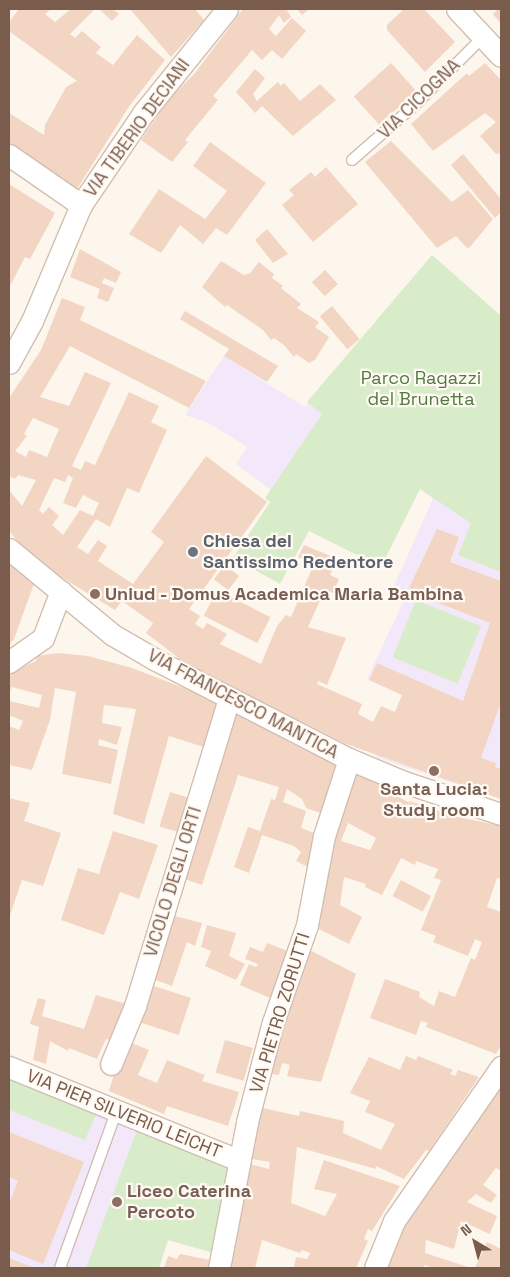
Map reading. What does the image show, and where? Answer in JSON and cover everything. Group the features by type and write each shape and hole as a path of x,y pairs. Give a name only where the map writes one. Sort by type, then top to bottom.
{"street":[{"path":"458,9 501,56"},
{"name":"VIA TIBERIO DECIANI","path":"9,363 32,321 81,205 144,112 221,11"},
{"path":"9,155 81,205"},
{"name":"VIA FRANCESCO MANTICA","path":"9,549 113,635 229,698 350,760 404,782 501,814"},
{"path":"9,662 43,638 61,591"},
{"name":"VICOLO DEGLI ORTI","path":"111,1064 135,1006 229,698"},
{"name":"VIA PIETRO ZORUTTI","path":"219,1268 240,1161 272,1025 307,925 324,836 350,760"},
{"name":"VIA PIER SILVERIO LEICHT","path":"9,1067 240,1161"},
{"path":"376,1268 394,1221 501,1067"}],"lane":[{"name":"VIA CICOGNA","path":"352,160 414,106 484,36"},
{"path":"60,1268 117,1110"}],"shaded area":[{"path":"432,255 501,316 501,799 376,757 402,695 367,679 405,598 391,592 433,499 322,414 271,490 236,464 247,447 209,423 185,415 224,356 305,407"},
{"name":"Liceo Caterina Percoto","path":"9,1077 146,1130 214,1253 168,1240 159,1268 9,1268"}],"green space":[{"name":"Parco Ragazzi del Brunetta","path":"432,255 501,316 501,572 458,555 471,523 420,489 381,567 309,531 280,584 233,558 270,502 265,498 322,414 307,402"},
{"path":"416,600 481,626 458,684 393,657"},
{"path":"9,1077 97,1112 85,1140 9,1110"},
{"path":"138,1127 233,1165 214,1253 168,1240 159,1268 86,1268"}],"building":[{"path":"19,9 51,9 45,14 55,22 71,9 95,9 70,34 75,38 82,31 101,47 96,53 113,65 137,35 165,60 128,108 75,192 9,150 9,113 44,135 45,125 66,87 77,81 9,31 9,22"},
{"path":"99,9 113,9 119,14 112,21"},
{"path":"130,9 195,9 204,20 171,57"},
{"path":"243,9 286,9 291,17 284,23 279,15 269,29 276,36 292,18 306,31 282,59 272,50 262,60 252,50 213,96 218,100 185,140 188,142 172,162 141,140 168,100 195,73"},
{"path":"297,9 309,9 302,15"},
{"path":"404,9 424,9 455,42 425,72 387,30 387,25"},
{"path":"498,9 501,9 501,24 493,14"},
{"path":"391,63 416,91 379,125 354,96"},
{"path":"485,63 501,80 501,153 496,154 480,136 496,122 485,113 433,151 411,124 467,73 469,76"},
{"path":"255,69 265,78 253,94 257,101 278,82 281,86 284,83 300,101 320,84 336,100 293,136 262,106 255,113 236,92"},
{"path":"391,141 452,202 468,190 493,219 470,247 467,248 456,236 437,248 365,162"},
{"path":"210,142 266,183 227,235 216,228 203,244 180,225 161,253 129,234 159,189 205,219 227,191 193,166"},
{"path":"463,154 501,199 501,212 495,218 451,165"},
{"path":"326,167 358,204 313,242 282,205 294,195 289,190 311,172 315,177"},
{"path":"9,184 55,213 30,259 25,257 9,288"},
{"path":"267,229 288,254 273,263 255,240"},
{"path":"80,249 121,272 116,283 104,278 102,283 114,288 108,302 97,298 100,289 70,277"},
{"path":"221,261 244,275 250,273 259,262 274,274 272,278 283,286 281,288 301,304 297,308 319,322 315,327 329,337 315,360 309,363 296,354 294,357 284,345 274,338 271,340 263,330 227,305 225,307 202,287"},
{"path":"325,270 338,284 325,296 312,282"},
{"path":"62,298 85,307 80,320 206,381 189,408 70,346 40,397 69,406 85,372 111,383 72,466 81,470 85,461 95,465 129,392 159,406 151,422 167,430 139,493 127,488 110,527 96,519 77,547 88,554 98,540 107,546 98,561 133,584 164,542 151,532 206,456 267,502 189,609 200,616 195,624 203,629 207,623 227,634 220,644 261,664 277,626 286,615 291,617 314,564 298,557 304,545 338,559 330,575 339,579 333,593 325,589 308,627 346,638 327,685 318,681 317,684 362,704 358,714 373,722 381,706 395,712 402,695 369,680 377,663 463,701 490,623 410,592 409,588 437,529 459,537 450,562 501,581 501,702 481,758 496,763 495,767 501,769 501,799 346,744 185,663 146,633 153,623 122,601 115,610 56,574 19,543 9,531 9,490 22,506 36,480 18,475 15,479 9,476 9,398 41,350","holes":["33,418 59,429 47,457 29,450 26,457 15,451 27,436 24,434","68,475 73,478 63,503 76,508 83,495 99,503 93,516 80,510 63,535 52,525 59,516 49,507 43,514 39,510 54,478 65,482"]},
{"path":"332,306 360,339 347,349 320,316"},
{"path":"185,311 278,366 267,382 224,356 229,349 180,319"},
{"path":"9,562 35,581 14,639 9,645"},
{"path":"225,565 239,576 228,590 214,579"},
{"path":"217,590 270,617 257,643 204,616"},
{"path":"58,653 88,656 132,668 223,703 210,749 169,736 144,824 113,814 136,709 104,705 102,723 122,727 117,745 99,739 98,745 118,750 111,784 62,774 76,692 55,688 50,720 32,770 9,765 9,726 19,730 23,721 9,715 9,701 39,708 42,695 12,687 9,695 9,673 36,661 37,656"},
{"path":"230,710 300,748 344,764 326,815 306,808 302,799 287,789 283,802 306,811 301,828 322,836 314,870 296,861 301,852 294,846 262,835 249,873 234,867 248,827 260,831 271,799 275,800 279,787 238,775 202,885 182,878"},
{"path":"350,767 409,803 409,801 454,816 501,826 501,879 497,878 487,907 501,912 501,1045 496,1054 426,1027 428,1023 421,1021 416,1035 370,1018 385,979 420,992 419,997 434,1006 439,991 455,997 471,958 475,960 482,942 475,939 468,956 433,942 436,936 421,930 441,880 434,878 438,869 416,861 415,865 401,858 382,895 365,887 366,884 344,877 340,905 362,917 349,944 317,928 323,900 320,899","holes":["348,823 376,838 370,850 341,841"]},
{"path":"170,792 190,798 180,833 159,826"},
{"path":"9,798 30,803 24,821 61,833 43,886 22,880 9,918"},
{"path":"113,831 158,845 139,899 120,892 104,935 61,920 78,868 99,874"},
{"path":"401,880 431,896 423,912 393,896"},
{"path":"167,914 202,923 195,946 187,942 172,986 148,977"},
{"path":"207,925 236,933 229,956 245,964 236,980 205,966 211,951 201,947"},
{"path":"267,943 293,953 277,1001 240,985 249,964 256,967 258,964 245,959 250,947 263,952"},
{"path":"302,946 356,974 321,1082 287,1076 290,1065 282,1063 279,1075 265,1073"},
{"path":"148,984 191,998 179,1035 136,1021"},
{"path":"96,995 130,1005 118,1042 106,1039 97,1059 69,1048 68,1051 50,1041 46,1064 33,1060 39,1027 30,1024 38,998 46,1000 42,1016 84,1029"},
{"path":"124,1040 149,1050 138,1075 157,1083 167,1060 205,1075 202,1081 239,1092 228,1126 167,1106 164,1114 109,1091"},
{"path":"225,1040 253,1048 244,1081 216,1073"},
{"path":"406,1056 416,1060 418,1056 453,1070 450,1074 455,1076 458,1070 479,1077 429,1151 426,1150 404,1179 376,1166 376,1169 297,1147 291,1203 325,1216 337,1194 314,1189 324,1160 400,1186 372,1231 368,1229 364,1239 368,1241 356,1268 294,1268 296,1257 307,1259 310,1253 302,1250 300,1253 262,1240 255,1268 225,1268 242,1162 269,1169 270,1162 252,1159 256,1142 247,1140 258,1107 299,1116 300,1111 344,1121 343,1133 381,1150 395,1124 365,1112 370,1101 350,1093 369,1057 400,1070"},
{"path":"501,1088 501,1171 496,1168 483,1185 497,1195 491,1203 476,1194 467,1202 497,1216 490,1234 461,1221 454,1249 426,1240 425,1253 471,1268 433,1268 424,1265 423,1268 385,1268 402,1224 436,1182 434,1180"},
{"name":"Liceo Caterina Percoto","path":"9,1132 84,1162 43,1264 9,1250 9,1204 18,1181 9,1177"},
{"path":"487,1242 501,1249 501,1268 475,1268"},
{"path":"180,1254 215,1261 214,1268 164,1268 168,1256 177,1259"},
{"path":"9,1258 32,1267 32,1268 9,1268"}],"place":[{"name":"Chiesa del Santissimo Redentore","path":"193,552"},
{"name":"Uniud - Domus Academica Maria Bambina","path":"95,594"},
{"name":"Santa Lucia: Study room","path":"434,771"},
{"name":"Liceo Caterina Percoto","path":"117,1202"}]}
